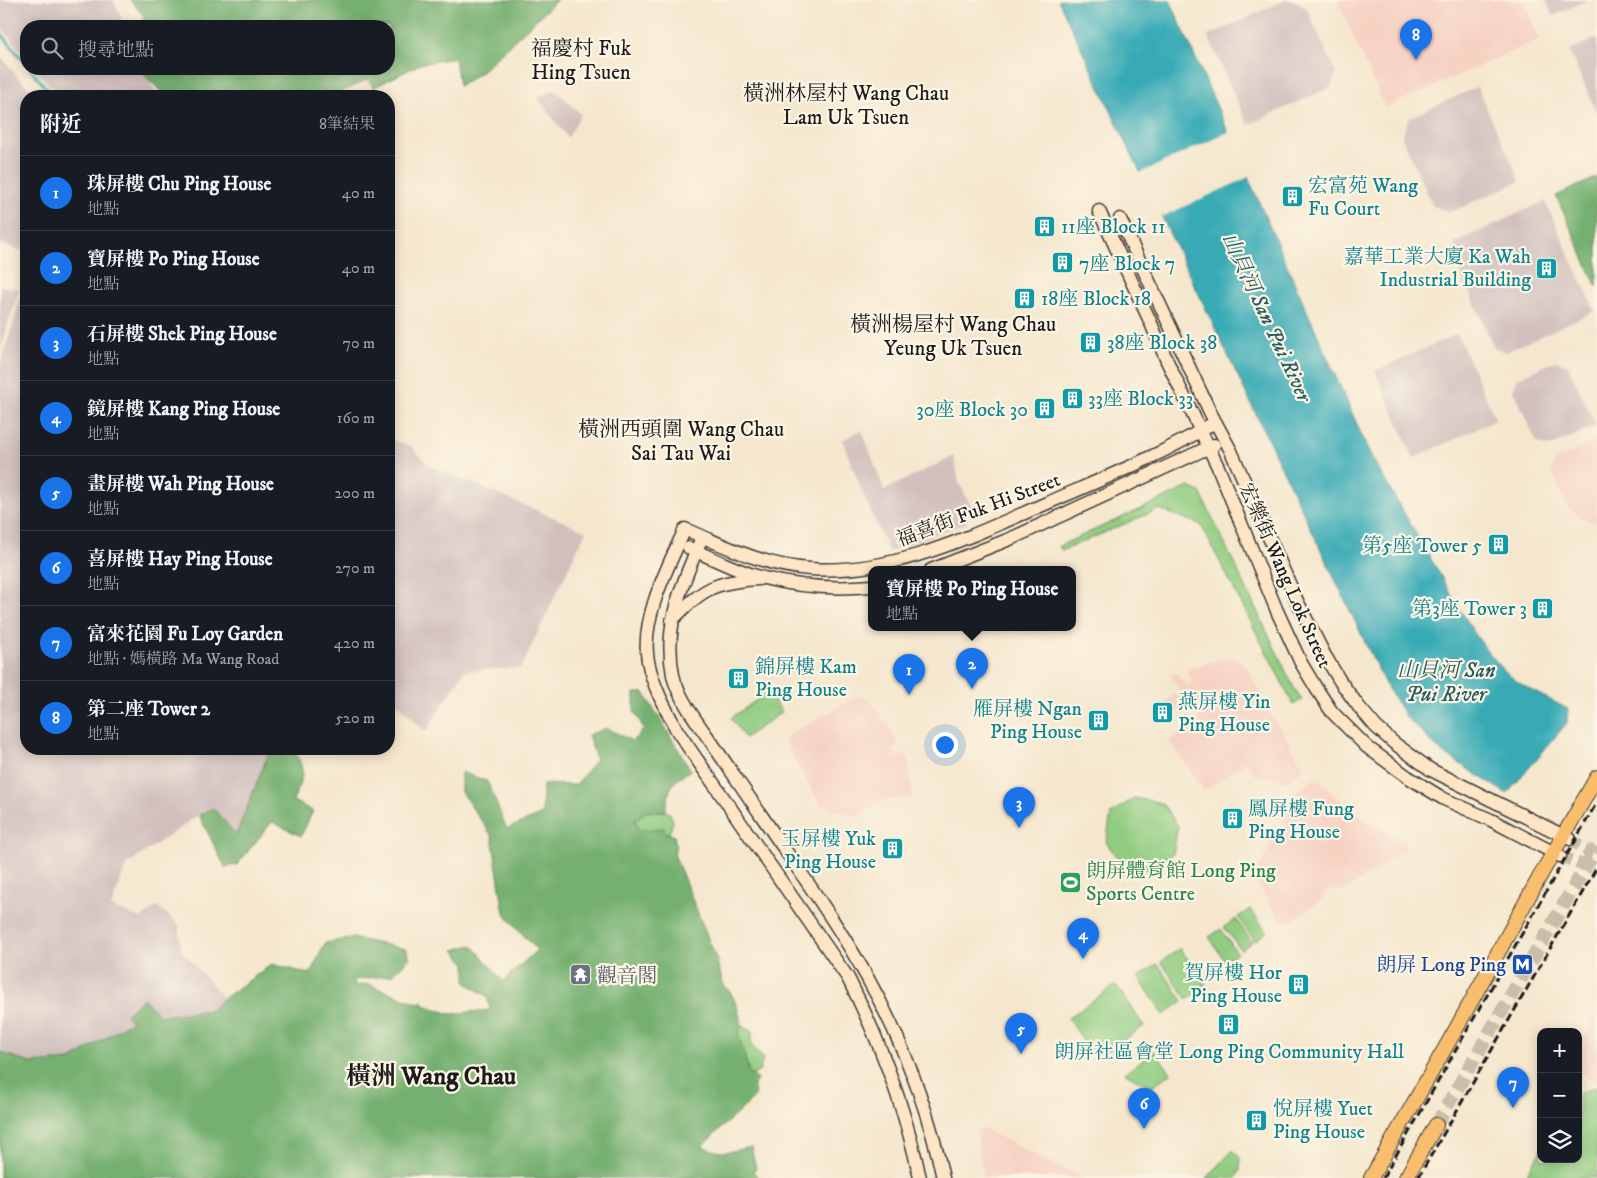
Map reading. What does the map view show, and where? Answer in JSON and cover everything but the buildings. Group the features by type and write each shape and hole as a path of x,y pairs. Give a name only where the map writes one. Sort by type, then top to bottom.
{"main road":[{"name":"宏樂街 Wang Lok Street","path":"1099,211 1208,448 1301,663 1332,712 1367,747 1408,777 1444,799 1491,820 1557,854"},
{"name":"宏樂街 Wang Lok Street","path":"1120,219 1215,422 1231,451 1297,601 1340,681 1376,727 1394,743 1431,770 1567,837"},
{"name":"福喜街 Fuk Hi Street","path":"874,566 940,548 1075,491 1174,446 1215,422"},
{"name":"福喜街 Fuk Hi Street","path":"942,566 1010,540 1224,440"},
{"name":"福喜街 Fuk Hi Street","path":"678,544 685,529 760,560 784,566 810,569 857,569 868,567"},
{"path":"702,537 678,595 672,621 669,647 673,677 689,710 850,948 883,1007 915,1078 943,1178"},
{"path":"868,586 807,586 764,578 678,544 650,616 647,636 648,660 654,682 664,706 678,732 840,964 865,1011 890,1070 907,1124 920,1178"},
{"path":"672,621 691,601 704,591 732,581 764,578"},
{"path":"1371,1178 1567,837 1597,777"},
{"path":"840,964 850,948"},
{"path":"1406,1178 1436,1125"}],"shaded area":[{"path":"0,0 113,0 122,20 20,20 20,50 0,26"},
{"path":"1286,0 1294,0 1307,9 1336,73 1331,87 1248,125 1208,36"},
{"path":"1337,0 1523,0 1540,39 1385,108"},
{"path":"1546,0 1587,0 1553,16"},
{"path":"1597,38 1597,113 1569,51"},
{"path":"0,56 30,90 20,90 20,250 0,243"},
{"path":"41,75 148,75 154,90 54,90"},
{"path":"1477,87 1520,181 1451,212 1433,206 1402,137 1409,118"},
{"path":"555,90 581,114 568,138 537,97"},
{"path":"1545,201 1595,311 1506,352 1494,347 1452,254 1456,242"},
{"path":"0,286 19,289 0,350"},
{"path":"20,301 20,755 268,755 236,836 213,808 199,815 126,865 111,907 141,918 157,906 179,925 181,950 224,998 181,1038 126,1015 139,1028 135,1138 0,1054 0,366"},
{"path":"1457,334 1496,420 1414,458 1375,371"},
{"path":"1556,361 1568,365 1596,426 1549,447 1537,443 1513,390 1518,378"},
{"path":"862,430 884,490 954,456 959,482 973,510 964,514 967,523 889,552 863,494 842,440"},
{"path":"395,440 412,447 428,465 586,531 521,668 464,671 426,732 395,701"},
{"path":"1597,441 1597,524 1580,517 1572,511 1551,472 1555,460"},
{"path":"1232,658 1241,661 1248,668 1269,712 1305,768 1287,781 1255,775 1246,762 1204,791 1169,741 1200,719 1189,704 1174,714 1165,701 1180,691 1172,678 1172,674 1178,674 1187,686 1193,682 1187,673 1189,668 1221,659"},
{"path":"863,695 872,703 897,740 898,746 893,750 897,757 903,754 908,759 913,798 884,800 856,817 820,804 789,751 786,741 790,734"},
{"path":"1313,779 1318,780 1361,817 1405,843 1407,848 1343,892 1329,890 1323,894 1322,899 1292,921 1285,921 1279,917 1255,882 1256,874 1274,836 1286,826 1280,816 1280,811 1294,793"},
{"path":"1597,1016 1597,1084 1582,1074 1582,1041"},
{"path":"982,1128 1083,1178 983,1178 977,1132"}],"green space":[{"path":"130,0 557,0 481,72 459,86 455,58 420,64 373,88 368,79 346,90 159,90 145,75 395,75 395,20 142,20 144,16"},
{"path":"1597,177 1597,287 1556,196"},
{"path":"1189,487 1200,492 1294,688 1302,700 1293,704 1201,525 1159,509 1062,551 1059,546"},
{"path":"768,692 782,712 745,738 731,718"},
{"path":"634,693 644,693 691,770 674,783 668,796 665,811 645,812 635,820 639,830 664,828 666,834 669,833 674,836 676,845 674,854 716,958 724,987 730,991 737,1006 742,1026 738,1032 750,1076 753,1075 757,1080 753,1086 756,1096 702,1146 721,1152 751,1147 756,1168 753,1172 759,1178 0,1178 0,1052 30,1063 71,1060 132,1021 126,1015 143,998 160,1016 211,1010 224,998 272,964 310,974 325,943 353,938 406,949 410,958 393,975 354,980 355,986 367,984 418,1003 423,1001 424,1005 450,1014 490,1010 487,996 466,983 466,964 454,950 472,945 503,981 537,950 504,914 492,836 461,792 461,772 487,781 507,829 542,814 543,784 576,785 596,759 588,735 607,728 632,741 644,729 634,711"},
{"path":"268,755 297,755 301,763 302,775 293,801 313,811 301,836 272,822 237,865 225,867 199,815 213,808 236,835"},
{"path":"1134,798 1162,803 1178,826 1173,854 1150,870 1122,865 1106,842 1111,814"},
{"path":"665,811 670,813 673,822 669,833 642,841 635,820 645,812"},
{"path":"1250,909 1267,932 1255,941 1238,917"},
{"path":"1236,919 1252,942 1241,950 1224,927"},
{"path":"1221,929 1237,953 1225,961 1209,937"},
{"path":"1180,948 1206,986 1187,999 1161,962"},
{"path":"1158,964 1183,1001 1164,1015 1138,977"},
{"path":"1116,985 1144,1026 1096,1059 1068,1018"},
{"path":"742,1026 752,1032 751,1045 763,1058 760,1071 736,1083 725,1048"},
{"path":"1155,1051 1171,1073 1151,1087 1125,1073"},
{"path":"1597,1086 1597,1178 1525,1178 1537,1157 1537,1163 1582,1163 1582,1092"},
{"path":"1233,1150 1240,1158 1240,1171 1236,1178 1207,1178"}],"water":[{"name":"山貝河 San Pui River","path":"1058,0 1170,0 1371,456 1461,611 1486,649 1506,672 1519,683 1568,709 1567,723 1507,794 1440,751 1406,717 1385,684"}],"pier":[{"path":"1231,131 1251,176 1159,218 1138,174"}],"waterway":[{"path":"0,32 20,57"},
{"path":"35,75 48,90"}],"tunnel":[{"path":"1570,839 1593,855"},
{"path":"1436,1125 1597,847"},
{"path":"1560,856 1586,866"}],"railway":[{"path":"1383,1178 1597,802"},
{"path":"1418,1178 1597,867"}],"place":[{"name":"第二座 Tower 2","path":"1416,60"},
{"name":"宏富苑 Wang Fu Court","path":"1292,196"},
{"name":"11座 Block 11","path":"1045,226"},
{"name":"7座 Block 7","path":"1063,263"},
{"name":"嘉華工業大廈 Ka Wah Industrial Building","path":"1547,268"},
{"name":"18座 Block 18","path":"1025,298"},
{"name":"38座 Block 38","path":"1091,342"},
{"name":"33座 Block 33","path":"1072,398"},
{"name":"30座 Block 30","path":"1044,409"},
{"name":"第5座 Tower 5","path":"1498,545"},
{"name":"第3座 Tower 3","path":"1543,608"},
{"name":"錦屏樓 Kam Ping House","path":"739,678"},
{"name":"寶屏樓 Po Ping House","path":"972,689"},
{"name":"珠屏樓 Chu Ping House","path":"909,695"},
{"name":"燕屏樓 Yin Ping House","path":"1162,713"},
{"name":"雁屏樓 Ngan Ping House","path":"1098,720"},
{"name":"鳳屏樓 Fung Ping House","path":"1232,819"},
{"name":"石屏樓 Shek Ping House","path":"1019,828"},
{"name":"玉屏樓 Yuk Ping House","path":"892,849"},
{"name":"朗屏體育館 Long Ping Sports Centre","path":"1070,882"},
{"name":"鏡屏樓 Kang Ping House","path":"1083,959"},
{"name":"朗屏 Long Ping","path":"1522,964"},
{"name":"觀音閣","path":"581,975"},
{"name":"賀屏樓 Hor Ping House","path":"1298,984"},
{"name":"朗屏社區會堂 Long Ping Community Hall","path":"1229,1025"},
{"name":"畫屏樓 Wah Ping House","path":"1021,1054"},
{"name":"富來花園 Fu Loy Garden","path":"1513,1108"},
{"name":"悅屏樓 Yuet Ping House","path":"1257,1120"},
{"name":"喜屏樓 Hay Ping House","path":"1144,1129"}],"district":[{"name":"福慶村 Fuk Hing Tsuen","path":"581,60"},
{"name":"橫洲林屋村 Wang Chau Lam Uk Tsuen","path":"846,105"},
{"name":"橫洲楊屋村 Wang Chau Yeung Uk Tsuen","path":"953,336"},
{"name":"橫洲西頭圍 Wang Chau Sai Tau Wai","path":"681,441"},
{"name":"橫洲 Wang Chau","path":"431,1075"}]}
